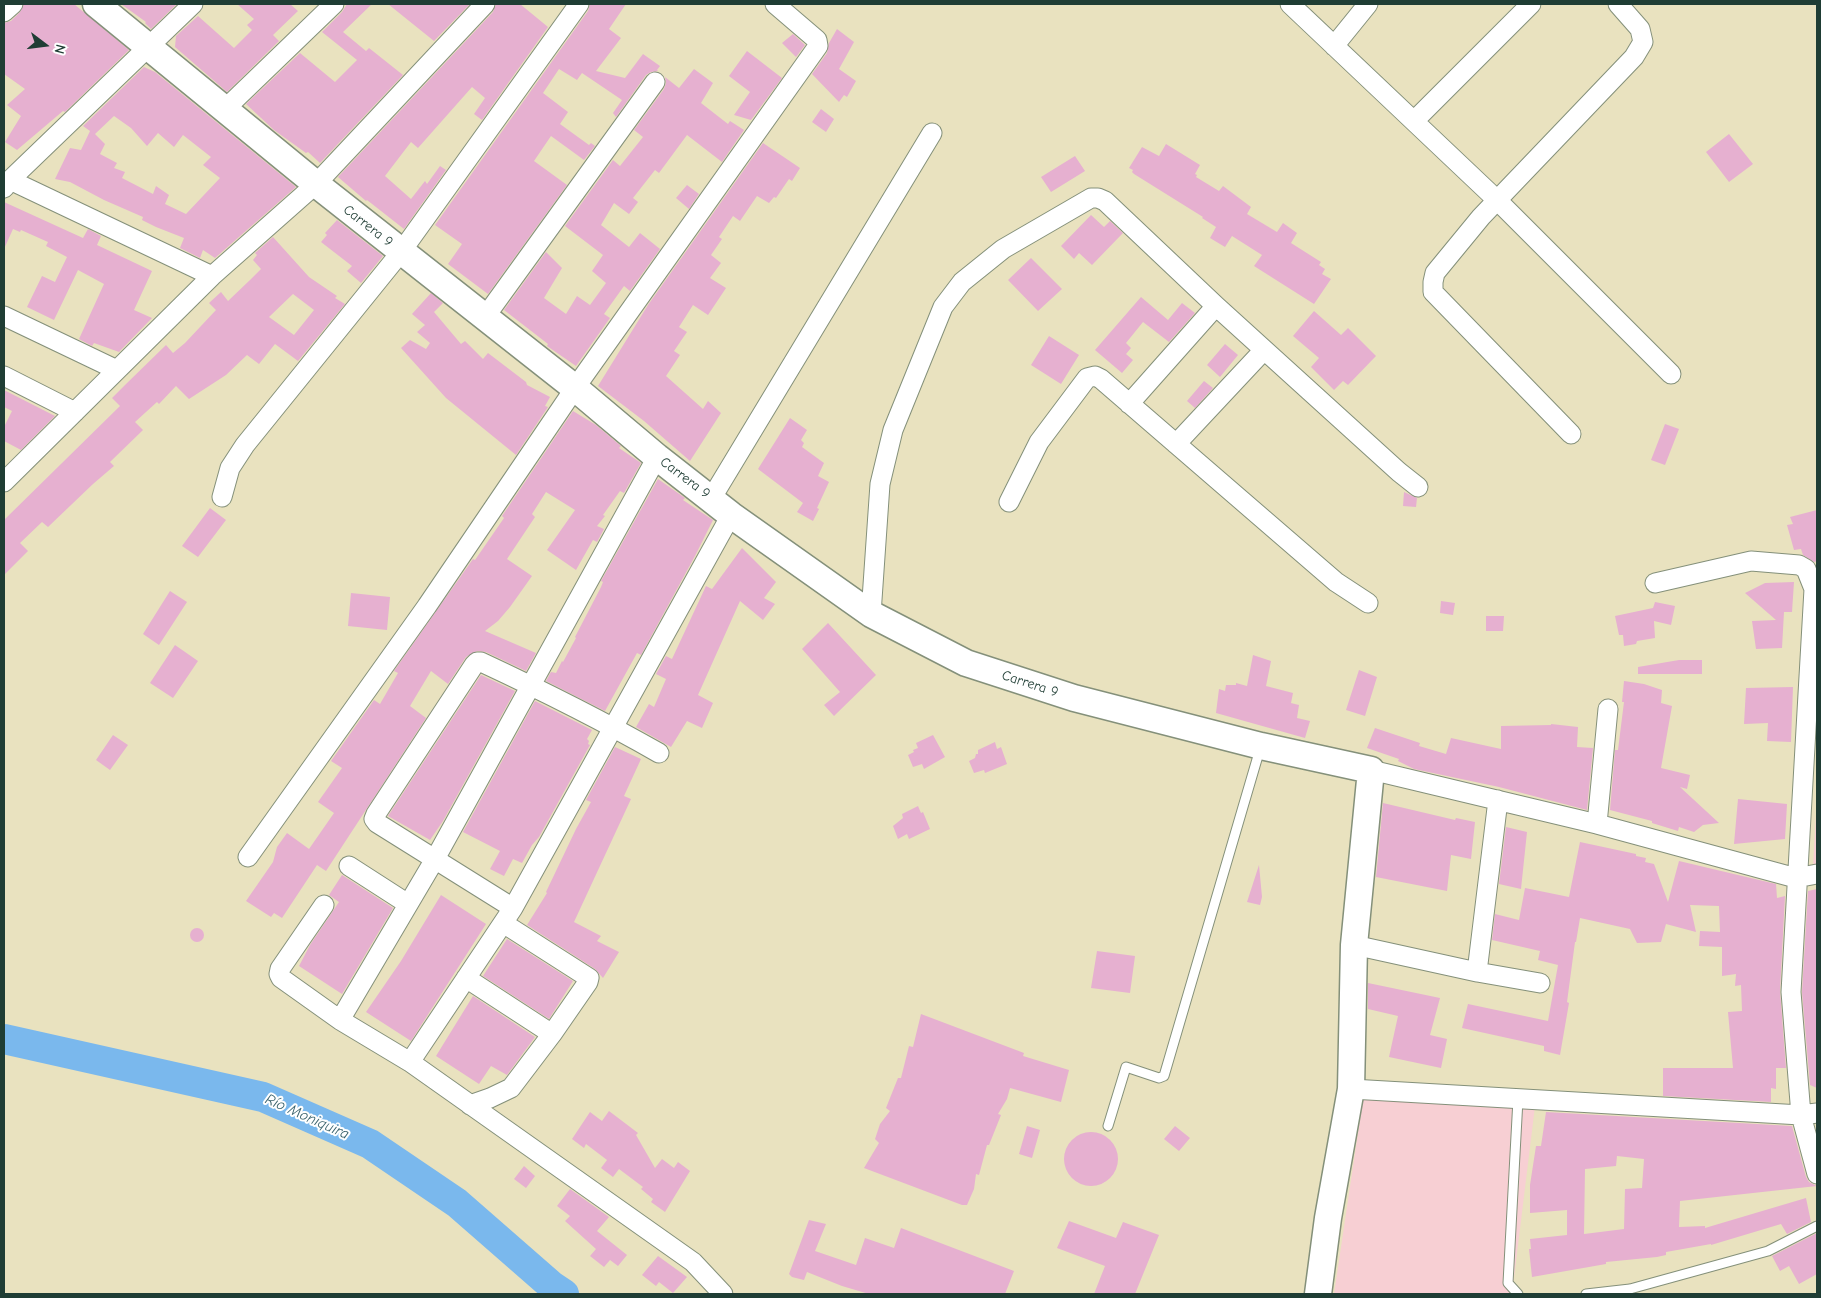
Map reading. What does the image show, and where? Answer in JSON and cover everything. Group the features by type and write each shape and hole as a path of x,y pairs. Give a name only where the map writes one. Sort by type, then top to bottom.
{"main road":[{"name":"Carrera 9","path":"96,4 316,184 575,388 656,457 721,507 870,614 966,662 1074,698 1261,746 1371,770"},
{"path":"1318,1294 1328,1218 1351,1089 1354,945 1371,770"}],"street":[{"path":"4,12 13,4"},
{"path":"193,4 7,184 212,276"},
{"path":"224,110 334,4"},
{"path":"4,482 212,276 316,184 485,4"},
{"path":"222,497 230,468 245,445 401,252 579,4"},
{"path":"248,857 427,606 575,388 818,46 817,40 775,4"},
{"path":"1290,4 1497,200 1671,374"},
{"path":"1334,46 1368,4"},
{"path":"1414,121 1531,4"},
{"path":"1571,434 1433,292 1433,282 1436,273 1456,246 1497,200 1634,57 1643,42 1640,29 1618,4"},
{"path":"484,317 655,82"},
{"path":"410,1062 508,916 614,727 721,507 932,132"},
{"path":"870,614 880,484 893,430 943,307 962,282 1003,249 1091,198 1105,201 1264,350 1418,487"},
{"path":"1129,404 1216,306"},
{"path":"4,316 117,370"},
{"path":"1176,444 1264,350"},
{"path":"4,376 75,412"},
{"path":"1009,502 1039,442 1087,378 1095,376 1336,582 1368,603"},
{"path":"340,1020 435,859 656,457"},
{"path":"1655,583 1751,561 1799,565 1806,569 1816,589 1796,878 1791,992 1817,1174"},
{"path":"470,1105 511,1088 552,1034 589,978 435,859 377,822 374,819 376,814 477,662 531,685 614,727 659,753"},
{"path":"1598,824 1608,709"},
{"path":"1371,770 1598,824 1796,878 1817,874"},
{"path":"1477,972 1498,800"},
{"path":"349,866 408,904"},
{"path":"324,906 280,969 279,974 282,978 340,1020 410,1062 693,1262 723,1294"},
{"path":"1354,945 1477,972 1540,983"},
{"path":"466,978 552,1034"},
{"path":"1351,1089 1809,1114"}],"lane":[{"path":"1108,1126 1126,1067 1159,1078 1164,1076 1261,746"},
{"path":"1518,1099 1508,1283 1518,1294"},
{"path":"1586,1294 1629,1291 1768,1251 1817,1226"}],"shaded area":[{"path":"1817,798 1817,865 1813,866"},
{"path":"1365,1086 1536,1098 1512,1294 1334,1294"}],"building":[{"path":"24,4 74,4 129,50 65,112 63,111 17,150 5,142 21,116 7,105 25,89 4,74 4,23 11,21 20,12"},
{"path":"121,4 177,4 151,29 146,22"},
{"path":"237,4 290,4 298,11 273,35 279,41 227,92 175,47 176,36 198,16 234,48 252,30 247,25 254,19"},
{"path":"347,4 372,4 343,32 366,51 369,48 403,75 320,163 308,152 306,153 274,130 246,104 300,53 335,82 357,60 322,32 342,12"},
{"path":"388,4 470,4 434,41"},
{"path":"496,4 520,4 548,27 482,120 474,114 485,98 472,87 418,148 411,142 385,176 411,199 425,181 427,184 440,166 446,170 404,229 366,201 338,177 493,12"},
{"path":"590,4 626,4 609,29 621,38 596,71 625,78 643,54 660,66 658,71 646,75 616,117 613,113 622,100 582,73 577,80 559,69 543,93 568,112 560,124 589,145 591,143 595,146 584,160 551,136 534,161 567,185 488,294 448,264 462,244 435,225 588,11"},
{"path":"837,29 854,42 839,69 856,81 847,97 844,95 839,102 812,74 827,53 829,43"},
{"path":"793,34 805,45 796,57 782,43"},
{"path":"747,51 782,78 751,120 734,115 750,92 729,76"},
{"path":"144,67 155,72 296,187 215,258 203,250 200,258 180,248 184,238 156,227 142,220 143,217 104,200 70,182 55,179 70,148 81,150 90,131 83,126","holes":["114,116 131,128 147,146 158,133 174,147 183,135 211,157 203,165 220,178 186,214 165,204 169,195 156,186 153,194 122,178 125,172 114,168 117,163 100,154 105,144 95,134"]},
{"path":"694,69 713,83 701,103 728,124 730,121 744,130 722,162 687,135 659,173 655,170 633,198 638,202 629,214 614,203 601,225 629,247 640,233 660,249 630,291 624,286 604,314 610,318 576,366 547,346 548,344 504,310 546,252 562,268 544,298 566,314 577,296 590,305 606,283 592,271 603,255 565,226 613,160 620,166 643,137 634,130 664,89 665,77 679,88"},
{"path":"821,109 834,119 826,132 812,122"},
{"path":"1729,134 1753,164 1729,182 1706,152"},
{"path":"763,143 800,168 792,181 789,179 776,198 774,197 769,203 757,196 740,221 733,216 719,237 722,239 711,255 721,263 710,278 726,288 708,315 693,305 679,327 687,332 674,351 680,355 666,376 703,409 708,401 721,413 690,461 644,421 598,386 648,305"},
{"path":"1166,144 1200,165 1195,174 1197,175 1196,177 1219,191 1223,186 1251,207 1247,214 1277,232 1283,223 1297,233 1291,243 1321,262 1319,265 1325,269 1322,274 1331,279 1314,304 1254,266 1262,255 1232,236 1225,247 1210,238 1216,227 1134,174 1133,170 1129,168 1142,147 1159,156"},
{"path":"1075,156 1085,171 1051,192 1041,177"},
{"path":"687,185 699,194 689,209 676,198"},
{"path":"4,202 83,238 88,229 101,236 97,245 152,271 134,310 152,318 119,352 94,343 92,346 79,339 104,284 78,270 54,320 27,307 42,276 55,282 67,257 46,246 48,242 21,230 20,232 13,229 4,249"},
{"path":"1091,215 1104,227 1110,221 1123,233 1092,265 1079,253 1074,259 1061,246"},
{"path":"337,220 383,256 361,283 347,271 352,266 321,242 327,235 325,233"},
{"path":"273,237 309,277 337,296 335,298 345,304 298,361 275,344 259,364 247,355 226,375 189,399 176,386 159,404 157,402 135,422 143,430 110,462 114,466 48,527 42,522 20,543 28,551 4,575 4,520 120,406 112,398 125,385 166,345 173,353 185,343 216,310 209,303 221,292 228,301 261,269 253,260 257,255 255,253","holes":["293,294 314,310 294,335 269,317"]},
{"path":"1031,258 1062,289 1038,311 1008,280"},
{"path":"431,293 443,303 434,312 461,344 465,341 483,359 488,353 526,382 527,385 550,397 545,406 548,407 516,455 446,398 401,348 410,340 426,349 430,343 417,332 425,325 412,314"},
{"path":"1141,297 1168,320 1182,303 1195,313 1169,342 1143,322 1126,343 1131,348 1126,354 1133,360 1122,373 1095,350"},
{"path":"1314,311 1341,335 1348,328 1376,356 1348,385 1343,381 1334,390 1311,367 1319,358 1293,336"},
{"path":"1049,336 1079,355 1061,384 1031,365"},
{"path":"1225,344 1238,355 1220,377 1207,365"},
{"path":"1204,381 1213,388 1195,408 1187,401"},
{"path":"4,390 55,416 21,450 4,441 4,427 12,411 4,407"},
{"path":"573,411 596,425 621,446 619,448 641,463 624,493 620,491 603,515 605,516 597,526 604,529 597,542 593,540 576,570 547,550 575,510 546,492 532,514 535,517 507,559 532,576 510,607 498,621 485,631 536,653 526,671 486,652 477,651 466,657 448,684 431,671 410,706 426,718 326,871 317,865 282,918 274,913 271,917 246,901 273,862 277,847 287,833 309,849 334,813 318,802 342,768 331,761 374,700 380,704 398,673 394,671 504,518 502,516"},
{"path":"790,418 807,430 801,440 804,443 802,447 824,463 818,476 829,482 813,521 797,512 803,503 758,469"},
{"path":"1665,424 1679,429 1665,465 1651,460"},
{"path":"658,479 685,498 683,500 713,520 641,655 637,653 605,711 546,681 551,672 556,673 563,662 601,587 603,582 601,581"},
{"path":"1404,492 1417,498 1416,507 1403,506"},
{"path":"210,508 226,520 198,557 182,546"},
{"path":"1817,510 1817,561 1814,562 1803,555 1801,549 1794,550 1787,525 1793,524 1790,517"},
{"path":"742,548 776,582 764,598 775,604 763,620 740,601 698,695 713,703 702,728 687,721 671,747 636,727 649,704 654,707 666,679 656,674 666,656 672,659 706,586 712,589"},
{"path":"1794,582 1792,612 1784,612 1782,648 1756,649 1752,621 1776,620 1745,593 1765,583"},
{"path":"170,591 187,602 159,645 143,634"},
{"path":"351,593 390,597 387,630 348,626"},
{"path":"1441,601 1455,603 1453,615 1440,613"},
{"path":"1655,602 1675,606 1671,625 1654,621 1655,638 1637,641 1636,644 1624,646 1623,635 1619,635 1615,616 1653,608"},
{"path":"1486,616 1504,616 1503,631 1486,631"},
{"path":"828,623 876,675 834,716 824,705 840,692 802,649"},
{"path":"175,645 198,661 173,698 150,683"},
{"path":"1253,655 1271,661 1266,686 1293,693 1291,703 1299,705 1297,718 1310,721 1305,738 1216,713 1219,689 1225,691 1226,685 1236,685 1236,683 1247,686"},
{"path":"1679,660 1702,660 1702,674 1638,674 1638,667"},
{"path":"1359,670 1377,677 1365,716 1346,710"},
{"path":"481,675 515,691 443,821 430,840 388,816"},
{"path":"1624,681 1644,684 1662,690 1661,703 1672,706 1661,768 1690,775 1687,789 1680,787 1719,823 1703,825 1694,832 1679,827 1678,831 1652,823 1652,821 1610,810 1615,750 1618,750 1624,702 1622,702"},
{"path":"1793,687 1791,742 1767,741 1768,723 1744,724 1746,688"},
{"path":"535,701 592,730 587,739 590,745 539,837 522,863 513,859 504,876 490,869 500,851 463,832"},
{"path":"1551,724 1578,727 1577,747 1593,748 1587,810 1499,787 1414,769 1398,761 1399,759 1367,748 1375,728 1420,743 1419,746 1446,754 1451,738 1501,749 1501,726"},
{"path":"113,735 128,745 110,770 96,760"},
{"path":"933,735 945,757 924,769 922,764 913,767 908,755 918,748 916,743"},
{"path":"995,742 997,749 1001,747 1007,764 985,773 984,770 974,773 969,761 975,758 978,750"},
{"path":"615,747 641,759 624,796 631,799 574,922 601,936 597,941 619,952 603,978 595,969 527,925 547,893 576,829 591,802 586,800"},
{"path":"1738,799 1787,804 1785,839 1734,844"},
{"path":"1383,803 1455,820 1456,818 1475,822 1471,859 1451,855 1447,891 1376,877"},
{"path":"918,806 921,813 923,812 930,829 909,839 907,834 898,839 893,826 903,818 902,814"},
{"path":"1506,827 1527,832 1521,889 1499,884"},
{"path":"1580,842 1636,854 1636,856 1646,858 1645,862 1654,864 1668,902 1679,861 1776,884 1777,898 1785,896 1780,991 1786,1068 1776,1068 1776,1089 1771,1088 1771,1102 1663,1096 1663,1068 1733,1068 1728,1012 1742,1011 1741,985 1735,986 1736,974 1722,976 1722,947 1699,946 1700,931 1720,932 1719,906 1690,905 1696,932 1666,924 1661,942 1637,943 1630,929 1580,918 1560,1055 1544,1051 1544,1046 1462,1028 1468,1004 1548,1021 1558,965 1538,960 1540,951 1492,940 1495,914 1519,920 1525,888 1569,897"},
{"path":"1259,865 1262,897 1260,905 1247,902"},
{"path":"342,875 393,908 342,994 299,966 310,945 339,902 329,895"},
{"path":"1817,889 1817,1088 1810,1085 1802,992 1808,891"},
{"path":"441,895 486,924 411,1041 366,1012 401,961"},
{"path":"194,928 200,928 204,935 200,942 194,942 190,938 190,932"},
{"path":"507,939 573,981 549,1019 483,976"},
{"path":"1097,951 1135,956 1130,993 1091,988"},
{"path":"1368,983 1440,998 1430,1035 1447,1039 1441,1068 1389,1057 1398,1016 1368,1009"},
{"path":"473,996 535,1037 507,1075 491,1066 479,1084 436,1056"},
{"path":"921,1014 1024,1053 1023,1056 1069,1070 1061,1102 1010,1088 1007,1099 998,1114 1001,1115 989,1145 987,1145 979,1175 976,1174 974,1189 967,1205 962,1205 864,1168 879,1143 875,1139 880,1124 890,1111 886,1108 898,1078 901,1078 909,1046 913,1047"},
{"path":"609,1111 638,1133 636,1135 655,1168 662,1159 674,1168 678,1162 690,1171 665,1212 651,1202 653,1199 641,1189 643,1187 619,1169 613,1177 601,1168 607,1160 586,1144 584,1148 572,1139 590,1112 602,1121"},
{"path":"1546,1112 1792,1126 1806,1177 1809,1182 1817,1186 1680,1201 1679,1227 1705,1226 1705,1228 1806,1198 1811,1222 1787,1234 1781,1224 1711,1245 1666,1252 1666,1255 1657,1257 1606,1262 1606,1264 1532,1277 1529,1249 1531,1249 1530,1239 1567,1235 1567,1210 1530,1213 1530,1185 1536,1146 1541,1146","holes":["1617,1156 1644,1159 1642,1188 1625,1189 1624,1229 1584,1234 1585,1169 1616,1166"]},
{"path":"1027,1126 1040,1130 1032,1158 1019,1154"},
{"path":"1175,1126 1190,1138 1179,1151 1164,1139"},
{"path":"1091,1132 1101,1134 1110,1140 1116,1149 1118,1159 1116,1169 1110,1178 1101,1184 1091,1186 1081,1184 1072,1178 1066,1169 1064,1159 1066,1149 1072,1140 1081,1134"},
{"path":"524,1166 535,1176 526,1188 514,1179"},
{"path":"570,1189 609,1217 597,1231 627,1255 618,1266 610,1260 604,1267 590,1256 596,1249 565,1221 570,1216 557,1206"},
{"path":"809,1220 826,1224 815,1251 856,1265 865,1238 894,1248 901,1228 1014,1271 1005,1294 869,1294 807,1272 804,1280 792,1277 789,1274"},
{"path":"1069,1221 1116,1238 1123,1222 1159,1235 1135,1294 1094,1294 1105,1266 1057,1248"},
{"path":"1817,1233 1817,1274 1799,1284 1789,1266 1780,1271 1772,1256"},
{"path":"658,1256 687,1277 673,1293 659,1282 656,1286 642,1275"}],"waterway":[{"name":"Río Moniquira","path":"4,1039 263,1097 370,1144 457,1203 552,1286 564,1294"}]}
